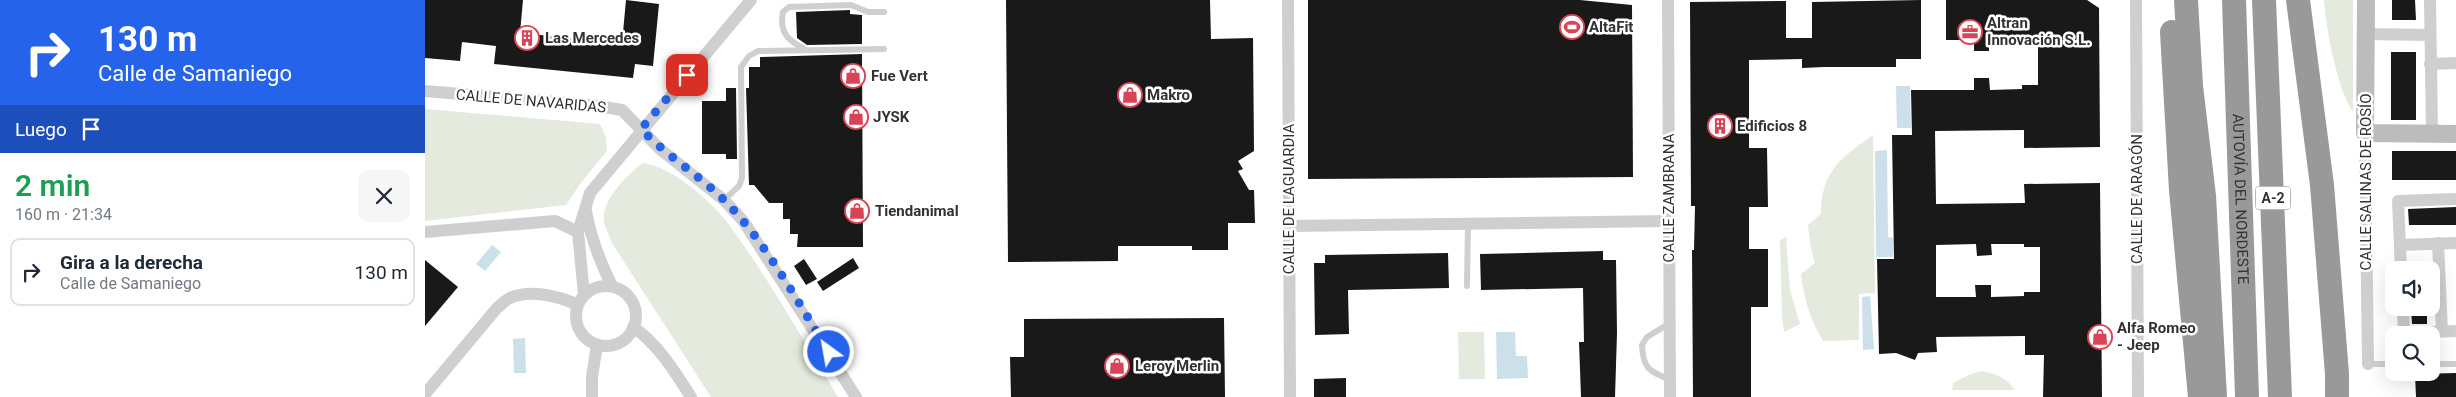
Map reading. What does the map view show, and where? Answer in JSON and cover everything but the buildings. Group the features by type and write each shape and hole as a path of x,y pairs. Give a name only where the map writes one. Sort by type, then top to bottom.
{"highway":[{"path":"2171,0 2181,190 2200,397"},
{"path":"2186,0 2191,86 2204,196 2215,397"},
{"path":"2218,0 2238,116"},
{"name":"AUTOVÍA DEL NORDESTE","path":"2234,0 2247,397"},
{"name":"A-2","path":"2264,0 2280,397"},
{"path":"2298,0 2322,185 2338,389"}],"street":[{"path":"425,394 497,308 511,298 535,295 581,300 597,287 612,286 626,294 634,307 636,317 633,328 627,338 617,344 597,345 587,339 579,329 576,317 581,300 578,232 590,193 641,129 751,0"},
{"name":"CALLE DE LAGUARDIA","path":"1288,0 1290,397"},
{"name":"CALLE ZAMBRANA","path":"1668,0 1670,397"},
{"name":"CALLE DE ARAGÓN","path":"2135,0 2138,397"},
{"name":"CALLE SALINAS DE ROSÍO","path":"2366,0 2365,133 2368,364"},
{"path":"2430,0 2432,133"},
{"path":"2365,34 2430,35"},
{"path":"2430,64 2456,63"},
{"name":"CALLE DE NAVARIDAS","path":"425,91 592,105 622,110 660,149 724,200 744,222 856,397"},
{"path":"2365,133 2456,134"},
{"path":"2401,261 2398,201 2456,199"},
{"path":"585,207 589,230 601,264 612,286"},
{"path":"425,232 555,221 578,232"},
{"path":"1289,226 1669,221"},
{"path":"2438,243 2442,331"},
{"path":"2400,245 2456,243"},
{"path":"2403,316 2404,332 2456,331"},
{"path":"633,328 644,334 670,365 691,397"},
{"path":"592,397 592,377 597,345"}],"lane":[{"path":"805,49 793,43 785,36 782,29 783,12 789,7 851,5 868,12 884,12"},
{"path":"724,200 739,186 742,178 741,67 749,56 758,51 883,49"},
{"path":"1467,286 1468,223"},
{"path":"1670,323 1647,337 1642,345 1645,365 1653,373 1670,380"},
{"path":"2368,364 2385,364"},
{"path":"2440,364 2456,364"}],"shaded area":[{"path":"2324,0 2353,0 2353,112 2347,102 2337,74 2327,27"},
{"path":"425,109 600,124 606,137 607,151 580,184 566,205 425,221"},
{"path":"1873,135 1875,293 1859,294 1859,340 1823,341 1808,309 1801,274 1815,263 1808,225 1821,214 1825,187 1835,167 1851,151"},
{"path":"643,163 654,165 677,177 719,212 770,285 838,397 711,397 612,243 605,226 604,212 607,204 624,180"},
{"path":"1786,237 1790,290 1800,324 1784,332 1780,240"},
{"path":"1458,332 1484,332 1485,379 1459,379"},
{"path":"1981,371 2000,377 2015,390 1952,390 1953,383"}],"water":[{"path":"1896,86 1910,86 1911,128 1897,128"},
{"path":"1887,150 1888,237 1893,238 1893,257 1876,257 1875,151"},
{"path":"492,245 501,252 485,271 476,264"},
{"path":"1870,296 1874,349 1863,350 1862,297"},
{"path":"1496,332 1515,332 1516,356 1527,356 1528,378 1497,379"},
{"path":"525,338 526,373 514,373 513,339"}],"place":[{"name":"AltaFit","path":"1572,27"},
{"name":"Altran Innovación S.L.","path":"1970,32"},
{"name":"Las Mercedes","path":"527,38"},
{"name":"Fue Vert","path":"853,76"},
{"name":"Makro","path":"1130,95"},
{"name":"JYSK","path":"856,117"},
{"name":"Edificios 8","path":"1720,126"},
{"name":"Tiendanimal","path":"857,211"},
{"name":"Alfa Romeo - Jeep","path":"2100,337"},
{"name":"Leroy Merlin","path":"1117,366"}],"route":[{"path":"687,75 641,129 660,149 724,200 744,222 829,352"}]}
